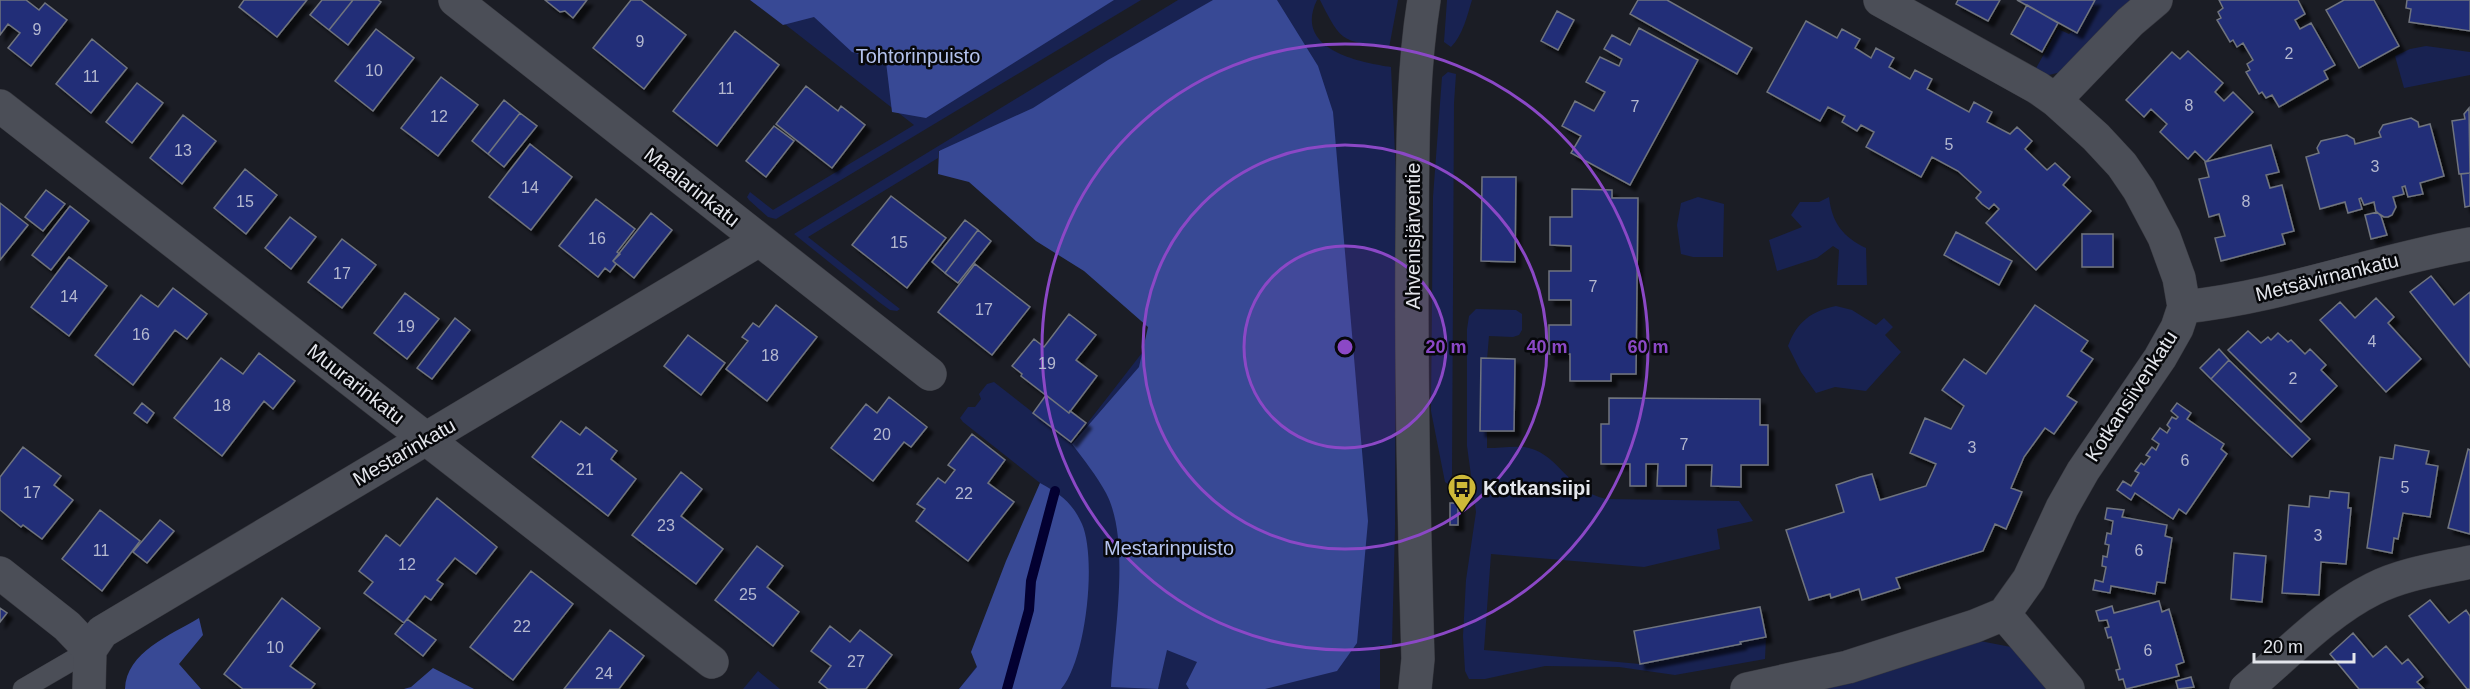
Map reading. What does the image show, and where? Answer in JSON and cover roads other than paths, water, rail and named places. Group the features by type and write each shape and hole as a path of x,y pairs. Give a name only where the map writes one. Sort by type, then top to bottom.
{"street":[{"name":"Maalarinkatu","path":"454,0 930,374"},
{"name":"Ahvenisjärventie","path":"1415,689 1418,659 1412,410 1413,204 1417,61 1424,0"},
{"name":"Kotkansiivenkatu","path":"1880,0 2055,100 2080,121 2122,165 2139,190 2164,237 2179,279 2184,307 2177,328 2160,358 2083,471 2062,508 2029,579 2004,614"},
{"path":"2055,100 2130,22 2156,0"},
{"name":"Muurarinkatu","path":"0,106 712,662"},
{"name":"Mestarinkatu","path":"90,650 102,632 759,240"},
{"name":"Metsävirnankatu","path":"2184,307 2240,299 2425,252 2470,244"},
{"path":"2246,689 2323,623 2373,589 2395,580 2470,562"},
{"path":"0,573 68,626 90,650 89,689"},
{"path":"1748,689 1848,667 1975,626 2004,614 2068,689"}],"lane":[{"path":"23,689 90,650"}],"waterway":[{"path":"1007,689 1029,610 1031,581 1055,491"}],"place":[{"name":"Kotkansiipi","path":"1462,514"}],"park label":[{"name":"Tohtorinpuisto","path":"918,56"},
{"name":"Mestarinpuisto","path":"1169,548"}]}
